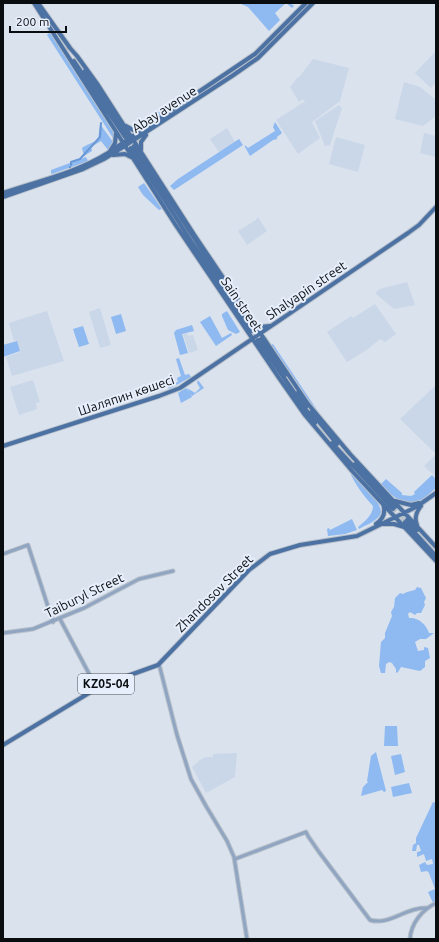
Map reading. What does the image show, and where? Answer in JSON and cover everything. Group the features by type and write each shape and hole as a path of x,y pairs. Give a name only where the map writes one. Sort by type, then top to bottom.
{"main road":[{"name":"Sain street","path":"34,3 115,131 142,153 204,249 302,410 329,443 380,500 404,513 409,531 436,561"},
{"name":"Sain street","path":"38,3 69,47 205,262 308,410 341,451 395,509"},
{"name":"Abay avenue","path":"264,50 306,3"},
{"name":"Abay avenue","path":"3,197 80,170 149,131 257,56 313,3"},
{"name":"Sain street","path":"57,38 129,142"},
{"name":"Sain street","path":"69,47 98,85 124,125 132,158 245,327 269,345 293,383 319,419 392,499 396,516 418,527 436,547"},
{"name":"Abay avenue","path":"129,142 150,126 178,110"},
{"path":"124,125 136,130 150,126"},
{"path":"108,155 115,143 115,131"},
{"path":"142,153 141,142 149,131"},
{"path":"108,155 125,154 132,158"},
{"name":"Abay avenue","path":"3,193 75,169 108,155"},
{"name":"Shalyapin street","path":"239,347 416,227 436,207"},
{"name":"Sain street","path":"180,222 256,335"},
{"path":"180,222 195,236"},
{"path":"180,222 187,241"},
{"path":"192,249 205,262"},
{"path":"204,249 211,266"},
{"path":"239,347 250,344 260,327 270,326"},
{"path":"269,345 266,334 270,326"},
{"path":"239,347 246,337 245,327"},
{"name":"Шаляпин көшесі","path":"3,446 176,390 239,347"},
{"path":"308,410 319,419"},
{"path":"308,410 315,426"},
{"path":"338,441 341,451"},
{"path":"329,443 341,451"},
{"path":"404,513 424,502 436,493"},
{"path":"392,499 398,502 414,505 424,502"},
{"path":"370,528 381,520 384,513 383,505 380,500"},
{"path":"418,527 415,521 416,514 424,502"},
{"name":"KZ05-04","path":"338,539 356,534 404,513"},
{"name":"Sain street","path":"406,521 436,552"},
{"name":"Sain street","path":"406,521 436,556"},
{"path":"379,524 397,524 409,531"},
{"name":"KZ05-04","path":"338,539 357,536 379,524"},
{"name":"Zhandosov Street","path":"3,743 19,732 116,677 158,665 249,570 267,556 283,549 338,539"},
{"path":"158,665 160,669"},
{"name":"Zhandosov Street","path":"3,743 94,689"}],"street":[{"path":"3,554 28,545 54,622"},
{"name":"Taiburyl Street","path":"3,633 34,630 84,608 133,581 172,571"},
{"path":"60,619 94,685 94,689"},
{"path":"160,669 177,735 191,779 227,841 235,859 247,939"},
{"path":"235,859 306,832 311,841 368,918 376,922 393,918 417,908 427,908"},
{"path":"410,939 411,929 417,919 427,908 436,903"}],"shaded area":[{"path":"239,3 286,3 275,13 280,20 269,31 248,7"},
{"path":"286,3 291,3 294,6 292,8"},
{"path":"49,33 114,133 113,138 47,35"},
{"path":"436,51 436,82 431,88 415,73"},
{"path":"313,59 349,68 340,101 312,122 320,138 298,154 276,120 304,102 306,104 303,99 299,102 290,87 298,77 300,77"},
{"path":"404,82 420,87 436,100 436,116 423,126 395,119"},
{"path":"180,97 183,101 150,123 145,121"},
{"path":"339,105 342,108 330,145 325,146 315,121"},
{"path":"275,122 282,133 277,137 277,139 273,140 250,156 245,145 248,148 275,131 273,127"},
{"path":"100,124 113,142 108,150 101,141 91,147 92,151 84,156 82,148 98,140"},
{"path":"227,128 235,142 219,152 210,139"},
{"path":"424,133 436,136 436,157 420,153"},
{"path":"336,137 365,145 358,172 329,164"},
{"path":"239,139 243,145 174,190 170,186 178,179"},
{"path":"86,157 88,161 52,174 51,173 51,170"},
{"path":"144,183 162,209 159,210 143,195 138,187"},
{"path":"258,217 267,231 247,245 238,231 256,220"},
{"path":"407,282 415,305 394,309 376,294 380,289"},
{"path":"375,304 396,334 385,342 380,339 368,349 347,362 327,332 351,316 353,318"},
{"path":"100,308 111,345 100,348 89,312"},
{"path":"47,311 64,361 12,376 6,357 20,352 16,340 14,341 9,323"},
{"path":"227,311 240,332 236,334 228,330 222,316 222,314"},
{"path":"121,314 126,331 116,334 111,317"},
{"path":"210,316 222,338 231,333 232,335 216,346 200,322"},
{"path":"192,325 194,331 182,334 188,353 180,355 174,333 176,330"},
{"path":"83,326 89,344 79,347 73,329"},
{"path":"187,333 188,336 193,335 198,350 189,353 183,334"},
{"path":"17,341 20,351 3,357 3,345"},
{"path":"273,344 323,419 321,420 271,345"},
{"path":"179,358 185,375 189,374 191,377 169,389 167,385 178,382 177,378 181,376 176,359"},
{"path":"33,380 40,402 36,403 37,409 19,415 10,387"},
{"path":"198,380 204,388 192,396 190,393 192,397 181,403 178,393 186,388 189,392 187,388 195,393 200,388 197,383"},
{"path":"436,385 436,454 400,419"},
{"path":"436,454 436,477 424,466"},
{"path":"352,473 376,499 381,511 376,520 359,529 358,527 370,515 373,506 356,484 351,475"},
{"path":"432,475 436,479 436,488 423,499 415,502 409,503 399,500 380,485 386,479 402,493 402,495 411,496 415,494 414,492"},
{"path":"352,519 357,530 345,534 328,536 327,529 329,528 330,530"},
{"path":"417,587 421,588 426,598 424,602 425,605 421,613 417,613 415,615 410,612 408,614 409,618 416,619 421,622 429,633 434,633 426,639 420,639 415,642 418,651 424,650 424,647 428,648 430,658 425,661 425,667 420,671 401,667 396,673 396,669 392,663 389,662 386,664 385,673 381,673 379,666 381,642 385,638 385,633 392,616 391,612 394,607 395,598 400,593 403,594 415,590"},
{"path":"385,726 397,726 398,746 384,746"},
{"path":"376,752 386,791 384,792 382,790 361,796 363,787 368,782 371,756"},
{"path":"237,753 235,777 206,793 192,767 206,757 213,757 213,754"},
{"path":"401,754 405,772 395,775 391,756"},
{"path":"409,783 412,793 393,797 391,787"},
{"path":"433,802 436,803 436,901 433,903 428,892 435,889 429,873 427,871 421,872 419,865 425,862 427,865 433,864 432,859 426,861 424,854 417,857 417,852 421,851 419,845 417,845 416,851 412,851 413,845 416,843 416,838"}],"waterway":[{"path":"71,165 71,162 80,159 100,137 101,123"}],"tunnel":[{"path":"395,507 407,520"},
{"path":"393,509 405,522"}]}
